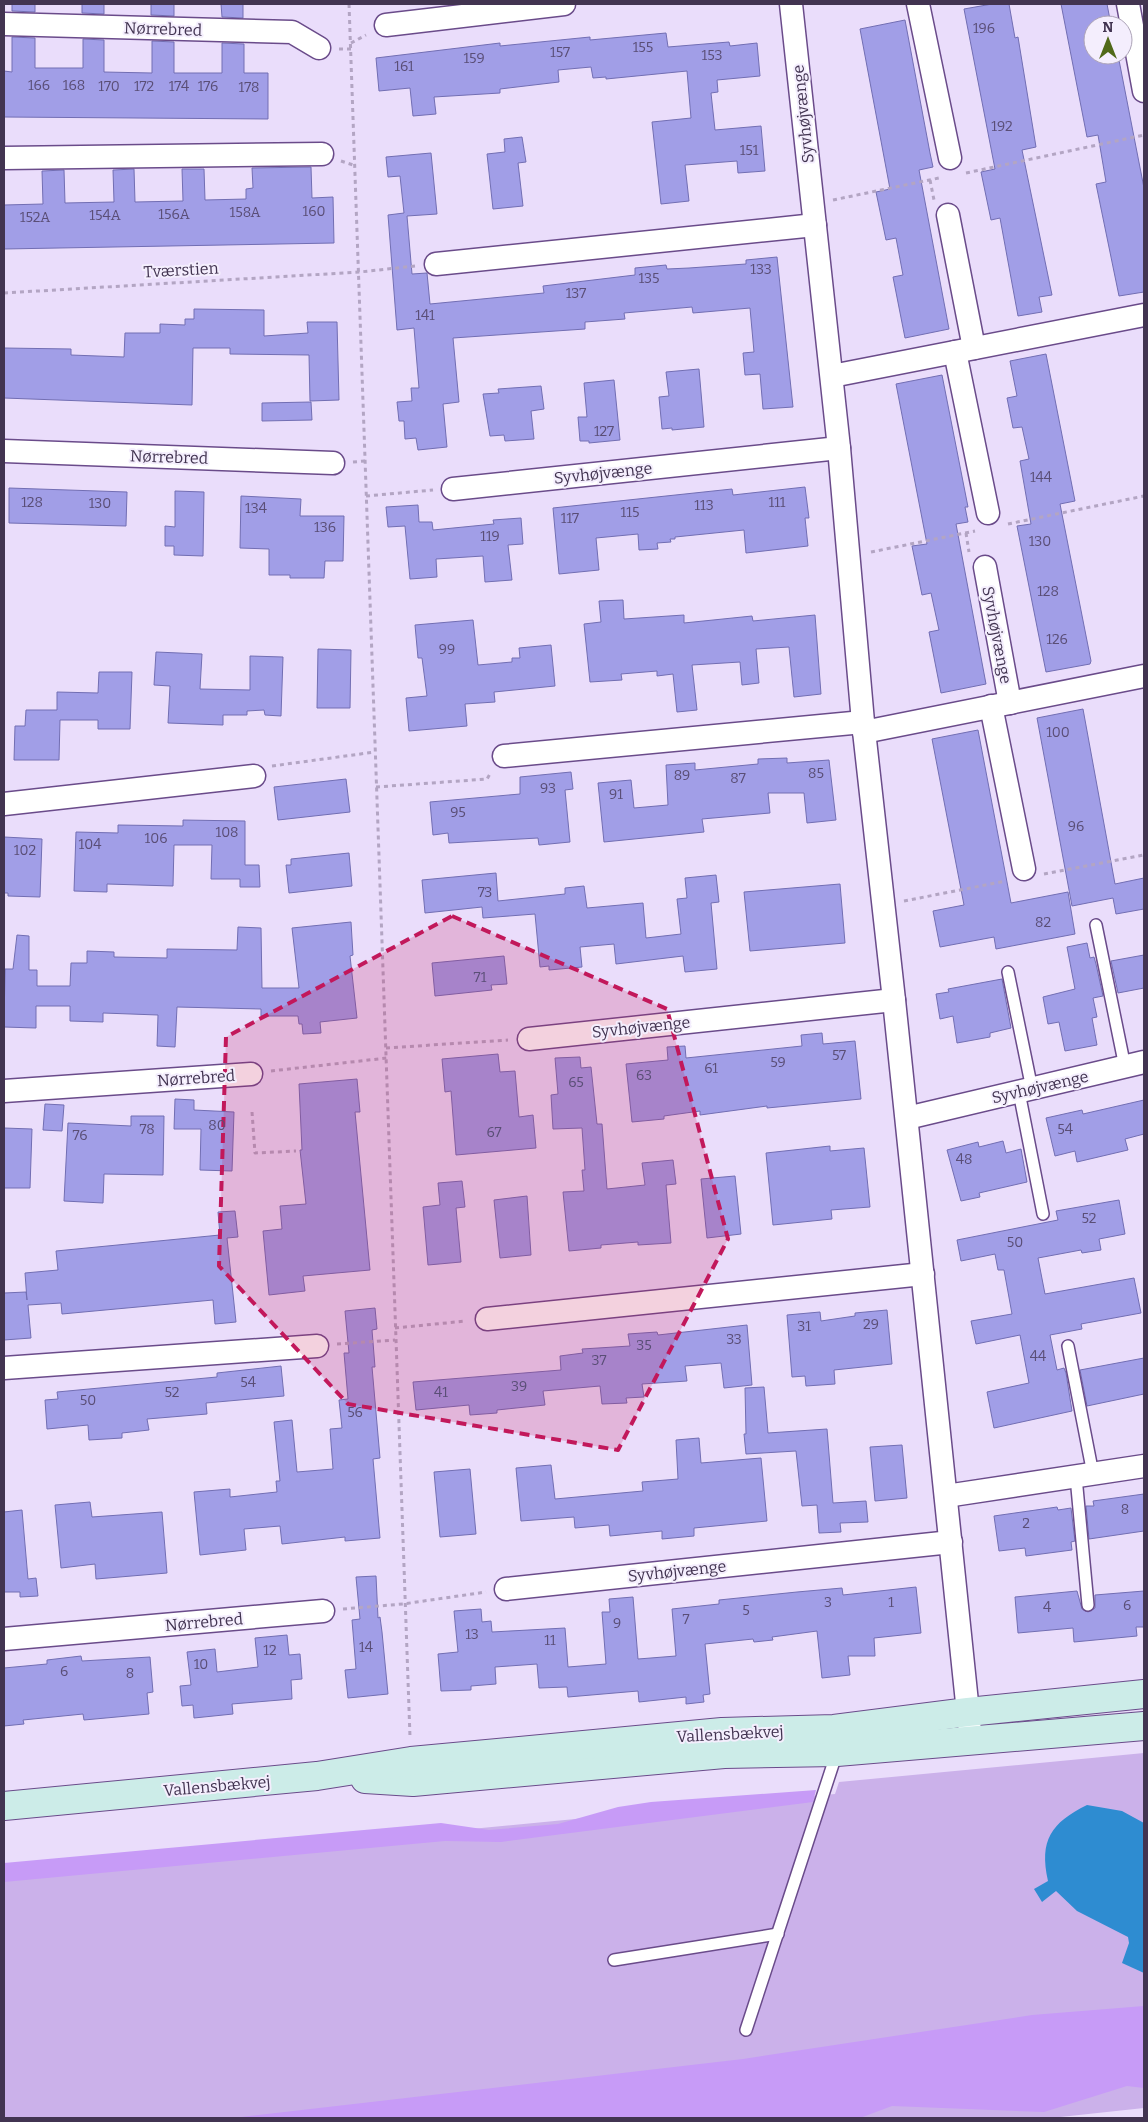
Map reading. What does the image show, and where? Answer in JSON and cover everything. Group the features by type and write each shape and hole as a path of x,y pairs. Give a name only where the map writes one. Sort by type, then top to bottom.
{"street":[{"path":"386,25 564,4"},
{"name":"Syvhøjvænge","path":"791,4 832,376 863,727 907,1118 971,1741"},
{"path":"918,4 956,166"},
{"path":"1128,4 1144,91"},
{"name":"Nørrebred","path":"4,24 292,32 319,48"},
{"path":"4,158 322,154"},
{"path":"436,264 814,214"},
{"path":"948,215 964,350 988,513"},
{"path":"832,376 1144,315"},
{"name":"Syvhøjvænge","path":"453,489 839,448"},
{"name":"Nørrebred","path":"4,451 333,464"},
{"name":"Syvhøjvænge","path":"985,567 1001,705 1024,869"},
{"name":"Syvhøjvænge","path":"504,756 863,727 1001,705 1144,676"},
{"path":"4,804 254,776"},
{"name":"Syvhøjvænge","path":"528,1039 894,1000"},
{"name":"Syvhøjvænge","path":"907,1118 1135,1065"},
{"name":"Nørrebred","path":"4,1091 251,1074"},
{"path":"487,1319 923,1274"},
{"path":"4,1368 317,1346"},
{"path":"946,1496 1144,1466"},
{"name":"Syvhøjvænge","path":"506,1589 951,1542"},
{"name":"Nørrebred","path":"4,1639 323,1611"},
{"name":"Vallensbækvej","path":"4,1806 316,1776 411,1761 722,1732 834,1730 968,1712 1144,1694"},
{"name":"Vallensbækvej","path":"316,1776 413,1782 724,1754 837,1752 1144,1726"},
{"name":"Vallensbækvej","path":"4,1816 117,1795"}],"lane":[{"path":"1096,924 1135,1065"},
{"path":"1008,972 1043,1214"},
{"path":"1068,1346 1085,1475 1088,1604"},
{"path":"746,2030 837,1752"},
{"path":"614,1960 778,1934"}],"path":[{"path":"349,4 387,1058 403,1604 411,1761"},
{"path":"814,214 944,177 956,166 1144,135"},
{"path":"360,272 436,264"},
{"name":"Tværstien","path":"4,293 360,272"},
{"path":"366,496 453,489"},
{"path":"254,776 263,767 375,752"},
{"path":"376,787 486,778 504,756"},
{"path":"386,1048 528,1039"},
{"name":"Nørrebred","path":"251,1074 387,1058"},
{"path":"252,1112 255,1153 296,1151"},
{"path":"395,1328 487,1319"},
{"path":"317,1346 395,1340"},
{"path":"323,1611 403,1604 506,1589"}],"highlighted area":[{"path":"452,916 667,1009 728,1239 618,1450 348,1404 219,1266 226,1037"}],"shaded area":[{"path":"1144,1753 1144,2108 1051,2118 4,2118 4,1874 835,1794 839,1782"},
{"path":"816,1790 813,1802 501,1842 445,1841 4,1882 4,1863 441,1823 489,1830 558,1824 618,1807 651,1802"},
{"path":"1144,2006 1144,2088 1127,2086 1044,2112 892,2106 860,2118 233,2118 743,2059 1032,2015"}],"water":[{"path":"1087,1805 1122,1811 1144,1823 1144,1973 1122,1963 1129,1943 1128,1937 1077,1911 1056,1891 1042,1902 1034,1889 1048,1881 1045,1854 1047,1844 1056,1826"}],"building":[{"path":"12,4 35,4 35,12 12,11"},
{"path":"82,4 104,4 104,14 82,13"},
{"path":"151,4 174,4 174,16 151,15"},
{"path":"221,4 243,4 243,18 222,17"},
{"path":"992,4 1009,4 1015,38 1018,37 1036,147 1022,150 1052,295 1039,297 1042,312 1018,316 1000,218 991,220 981,172 995,169 964,9"},
{"path":"1061,4 1107,4 1109,15 1083,15 1083,65 1120,65 1144,188 1144,292 1119,296 1096,184 1106,182 1098,135 1087,137"},
{"path":"905,20 933,167 919,170 949,329 905,338 893,277 903,275 896,238 886,240 876,192 890,189 860,29"},
{"path":"666,33 668,47 729,42 730,46 757,43 760,76 717,80 718,92 711,93 715,130 761,126 765,171 738,173 737,161 685,165 689,201 661,204 652,122 691,118 687,71 606,79 606,77 593,78 591,67 558,70 559,82 500,89 500,93 434,97 436,114 413,116 410,88 379,91 376,58 500,43 500,46 590,37 590,40"},
{"path":"12,37 35,38 35,68 83,68 83,39 104,40 104,72 152,73 152,41 174,42 174,73 222,73 222,43 244,44 244,73 268,73 268,119 4,117 4,71 12,72"},
{"path":"522,137 526,162 518,163 523,206 493,209 487,154 505,152 504,139"},
{"path":"431,153 437,214 407,216 412,274 427,273 430,304 544,293 543,286 635,275 635,268 666,265 667,269 746,264 746,260 777,257 793,407 763,409 760,374 745,375 743,353 754,352 750,308 693,313 692,307 624,313 625,319 585,322 585,329 453,338 459,402 443,404 447,447 418,450 416,438 405,439 404,421 399,421 397,402 412,401 411,388 419,388 414,328 397,330 388,215 404,213 400,176 388,177 386,157"},
{"path":"311,167 312,198 333,197 334,243 4,249 4,205 43,204 42,171 64,170 65,203 114,202 113,170 134,169 135,202 183,201 182,169 204,169 205,200 246,199 246,189 253,188 252,168"},
{"path":"194,309 264,310 264,336 308,333 307,322 337,322 339,400 310,401 309,355 230,354 230,348 193,348 192,405 4,398 4,348 71,349 71,355 124,357 125,333 160,333 160,324 185,325 185,319 194,319"},
{"path":"1046,354 1075,501 1060,504 1091,661 1090,664 1046,672 1017,526 1031,524 1020,461 1029,459 1022,427 1013,428 1007,398 1017,396 1010,361"},
{"path":"699,369 704,427 662,429 659,397 669,396 666,372"},
{"path":"942,375 968,507 965,507 968,522 956,524 986,684 941,693 929,632 939,630 931,593 922,595 912,546 927,544 896,384"},
{"path":"614,380 620,440 589,443 589,441 580,441 578,417 587,417 584,383"},
{"path":"541,386 544,409 531,411 534,439 505,441 504,435 490,436 483,394 499,393 498,389"},
{"path":"311,402 312,420 262,421 262,403"},
{"path":"805,487 809,518 805,518 808,546 746,553 744,530 675,537 675,539 670,539 671,542 657,543 658,549 639,550 638,534 596,538 599,570 559,574 553,508 732,489 733,495"},
{"path":"9,488 127,492 126,526 9,523"},
{"path":"175,491 204,492 203,556 174,555 174,546 165,546 165,526 175,527"},
{"path":"241,496 301,499 300,516 344,516 343,561 325,561 324,578 290,578 290,575 269,575 269,549 240,548"},
{"path":"418,505 419,522 432,522 433,530 494,524 493,520 521,518 523,544 508,545 512,580 485,582 483,556 436,559 437,577 410,579 405,526 388,527 386,507"},
{"path":"623,600 624,619 684,615 684,623 752,616 753,621 815,615 821,694 794,697 789,647 756,649 759,683 742,685 740,662 692,665 697,710 677,712 673,674 657,676 657,671 621,674 622,680 590,682 584,624 601,622 599,601"},
{"path":"473,620 478,665 512,662 512,658 520,658 519,648 551,645 555,686 494,692 495,702 465,704 467,726 409,731 406,698 427,696 422,658 418,658 415,625"},
{"path":"318,649 351,650 350,708 317,708"},
{"path":"156,652 202,654 200,689 250,690 250,656 283,657 281,716 265,715 264,710 247,711 247,715 223,715 223,725 168,723 170,686 154,685"},
{"path":"99,672 132,672 130,729 98,729 98,720 60,720 59,760 14,760 15,726 25,726 26,710 57,710 57,692 98,693"},
{"path":"1083,709 1115,884 1144,878 1144,909 1116,914 1113,898 1072,906 1037,718"},
{"path":"978,730 1011,903 1068,892 1075,934 996,949 994,937 940,947 933,911 964,905 932,739"},
{"path":"787,758 787,763 829,760 836,820 807,823 804,793 768,793 770,813 702,819 704,832 604,842 598,783 631,780 634,808 668,805 666,765 695,763 695,770 758,764 758,759"},
{"path":"571,772 573,789 565,790 570,842 539,845 538,838 449,843 448,833 433,835 430,802 520,794 520,777"},
{"path":"346,779 350,812 278,820 274,787"},
{"path":"183,820 245,821 245,865 259,865 260,887 240,887 240,879 211,879 212,845 174,845 173,886 107,884 107,892 74,891 76,832 118,833 118,825 183,826"},
{"path":"4,837 42,839 40,897 8,896 8,893 4,893"},
{"path":"349,853 352,886 289,893 286,865 291,865 291,859"},
{"path":"496,873 498,901 565,894 565,888 584,886 587,908 643,903 646,938 681,934 677,899 687,898 685,878 716,875 719,902 711,903 717,969 685,972 683,956 616,964 614,944 580,947 582,967 549,970 549,966 540,967 535,914 483,918 482,907 425,913 422,880"},
{"path":"840,884 845,943 750,951 744,892"},
{"path":"351,922 353,955 350,956 357,1018 320,1022 321,1033 303,1034 302,1024 299,1024 298,1016 261,1016 261,1009 177,1007 175,1047 157,1046 158,1015 103,1013 103,1022 70,1021 70,1006 36,1006 36,1028 4,1027 5,969 13,969 17,935 29,936 29,970 37,970 37,986 70,986 71,963 87,963 87,951 114,952 114,957 167,958 167,949 237,950 238,927 261,928 262,988 299,988 292,928"},
{"path":"1087,943 1090,958 1094,957 1103,996 1093,998 1097,1017 1092,1018 1097,1045 1065,1051 1059,1022 1048,1024 1043,997 1075,989 1067,947"},
{"path":"1144,955 1144,988 1118,993 1111,961"},
{"path":"504,956 507,984 491,985 492,990 435,996 432,963"},
{"path":"1002,979 1011,1028 990,1033 990,1037 957,1043 953,1016 940,1019 936,994 949,992 948,989"},
{"path":"822,1033 823,1044 855,1041 861,1099 767,1108 767,1106 700,1115 700,1111 664,1116 664,1119 632,1122 626,1064 668,1060 667,1047 685,1046 686,1058 802,1046 801,1035"},
{"path":"498,1054 500,1072 515,1071 519,1117 533,1115 536,1148 456,1155 451,1091 445,1092 442,1059"},
{"path":"580,1057 581,1068 591,1067 597,1124 602,1124 607,1189 645,1185 642,1163 673,1160 676,1184 666,1185 671,1243 638,1245 638,1242 601,1245 601,1248 569,1251 563,1192 584,1191 582,1170 585,1170 582,1128 553,1129 551,1095 558,1094 555,1058"},
{"path":"357,1079 360,1112 355,1112 370,1270 303,1276 305,1291 269,1295 263,1231 282,1229 280,1206 306,1204 300,1150 302,1150 299,1084"},
{"path":"175,1099 194,1100 194,1110 234,1112 232,1171 200,1170 201,1129 174,1129"},
{"path":"1144,1100 1144,1134 1125,1139 1128,1150 1077,1162 1075,1151 1055,1156 1046,1118 1082,1110 1083,1114"},
{"path":"45,1104 64,1105 62,1131 43,1130"},
{"path":"131,1116 164,1116 163,1175 104,1174 103,1203 64,1201 68,1123 131,1126"},
{"path":"4,1128 32,1129 30,1188 4,1188"},
{"path":"1003,1141 1006,1153 1021,1149 1027,1182 979,1193 980,1197 961,1201 947,1150 978,1142 979,1147"},
{"path":"830,1146 830,1151 864,1148 870,1207 831,1210 832,1219 773,1225 766,1153"},
{"path":"735,1176 741,1234 707,1238 701,1179"},
{"path":"462,1181 465,1207 456,1208 461,1262 428,1265 423,1207 440,1205 438,1183"},
{"path":"527,1196 531,1255 500,1258 494,1200"},
{"path":"1119,1200 1125,1234 1099,1239 1101,1250 1082,1253 1081,1250 1038,1258 1045,1294 1134,1278 1141,1313 1081,1324 1082,1329 1050,1335 1057,1370 1064,1368 1066,1373 1072,1411 994,1428 987,1392 1029,1383 1020,1335 976,1344 971,1321 1012,1314 1004,1270 998,1270 995,1254 961,1261 957,1240 1058,1220 1056,1211"},
{"path":"235,1211 238,1237 227,1238 236,1322 215,1324 213,1300 62,1314 61,1303 28,1305 31,1338 4,1340 4,1293 26,1292 27,1300 25,1273 58,1270 56,1251 220,1235 218,1212"},
{"path":"375,1308 377,1329 372,1330 375,1367 372,1367 380,1458 373,1459 380,1538 345,1541 345,1537 282,1544 280,1526 244,1529 246,1550 200,1555 194,1492 230,1489 230,1497 277,1492 276,1481 280,1481 274,1422 292,1420 297,1472 333,1469 330,1429 342,1428 339,1400 348,1399 344,1353 349,1353 345,1311"},
{"path":"887,1310 892,1364 834,1370 835,1384 806,1386 805,1376 792,1377 787,1315 820,1312 821,1321 855,1316 855,1313"},
{"path":"747,1325 752,1385 724,1388 721,1363 685,1366 687,1381 642,1384 644,1397 626,1398 627,1403 602,1404 600,1386 543,1391 545,1405 497,1410 497,1413 470,1415 469,1405 416,1410 413,1382 561,1370 560,1356 583,1353 582,1349 630,1346 628,1334 657,1332 658,1335"},
{"path":"1144,1358 1144,1394 1087,1406 1080,1370"},
{"path":"281,1366 284,1396 206,1403 207,1414 147,1419 149,1430 122,1433 122,1438 89,1440 88,1425 47,1429 45,1400 58,1399 57,1392 217,1377 217,1373"},
{"path":"764,1387 768,1433 827,1429 833,1503 866,1501 868,1522 840,1523 841,1532 819,1533 817,1505 802,1506 796,1451 746,1454 744,1434 746,1434 745,1388"},
{"path":"699,1438 701,1463 761,1458 767,1521 694,1528 694,1536 662,1539 662,1531 610,1536 609,1525 575,1528 574,1517 521,1521 516,1468 551,1465 555,1499 643,1491 642,1482 678,1479 676,1440"},
{"path":"902,1445 907,1498 875,1501 870,1447"},
{"path":"470,1469 476,1534 440,1537 434,1472"},
{"path":"1144,1494 1144,1531 1089,1539 1086,1506 1094,1506 1093,1501"},
{"path":"90,1502 92,1517 162,1512 167,1573 96,1579 95,1564 61,1568 55,1505"},
{"path":"1057,1507 1058,1510 1071,1508 1075,1541 1071,1542 1072,1550 1026,1556 1025,1548 999,1551 994,1516"},
{"path":"22,1510 28,1579 36,1578 38,1596 20,1597 20,1592 4,1592 4,1512"},
{"path":"376,1576 378,1618 380,1617 388,1694 348,1698 345,1670 356,1669 352,1620 360,1619 356,1577"},
{"path":"916,1587 921,1633 874,1638 875,1656 848,1656 850,1675 822,1678 817,1631 772,1637 773,1640 754,1642 753,1639 705,1644 710,1694 703,1695 704,1702 686,1704 686,1697 639,1702 638,1691 568,1697 567,1687 539,1688 537,1664 495,1667 496,1684 471,1686 471,1690 441,1691 438,1654 458,1652 454,1611 481,1609 482,1622 491,1621 492,1632 565,1628 568,1667 606,1664 602,1612 610,1612 609,1599 633,1597 638,1659 676,1656 672,1609 719,1604 719,1600 797,1592 842,1588 843,1595"},
{"path":"1077,1591 1082,1609 1088,1612 1095,1608 1095,1595 1144,1591 1144,1627 1136,1627 1137,1636 1074,1642 1073,1628 1018,1633 1015,1597"},
{"path":"287,1635 289,1655 300,1654 302,1679 291,1680 292,1699 232,1704 233,1714 194,1718 193,1705 182,1706 180,1686 191,1685 187,1652 215,1649 217,1672 258,1667 255,1638"},
{"path":"81,1656 82,1661 150,1657 153,1692 147,1693 149,1714 84,1720 83,1714 23,1720 24,1724 4,1726 4,1668 47,1664 47,1660"}]}
